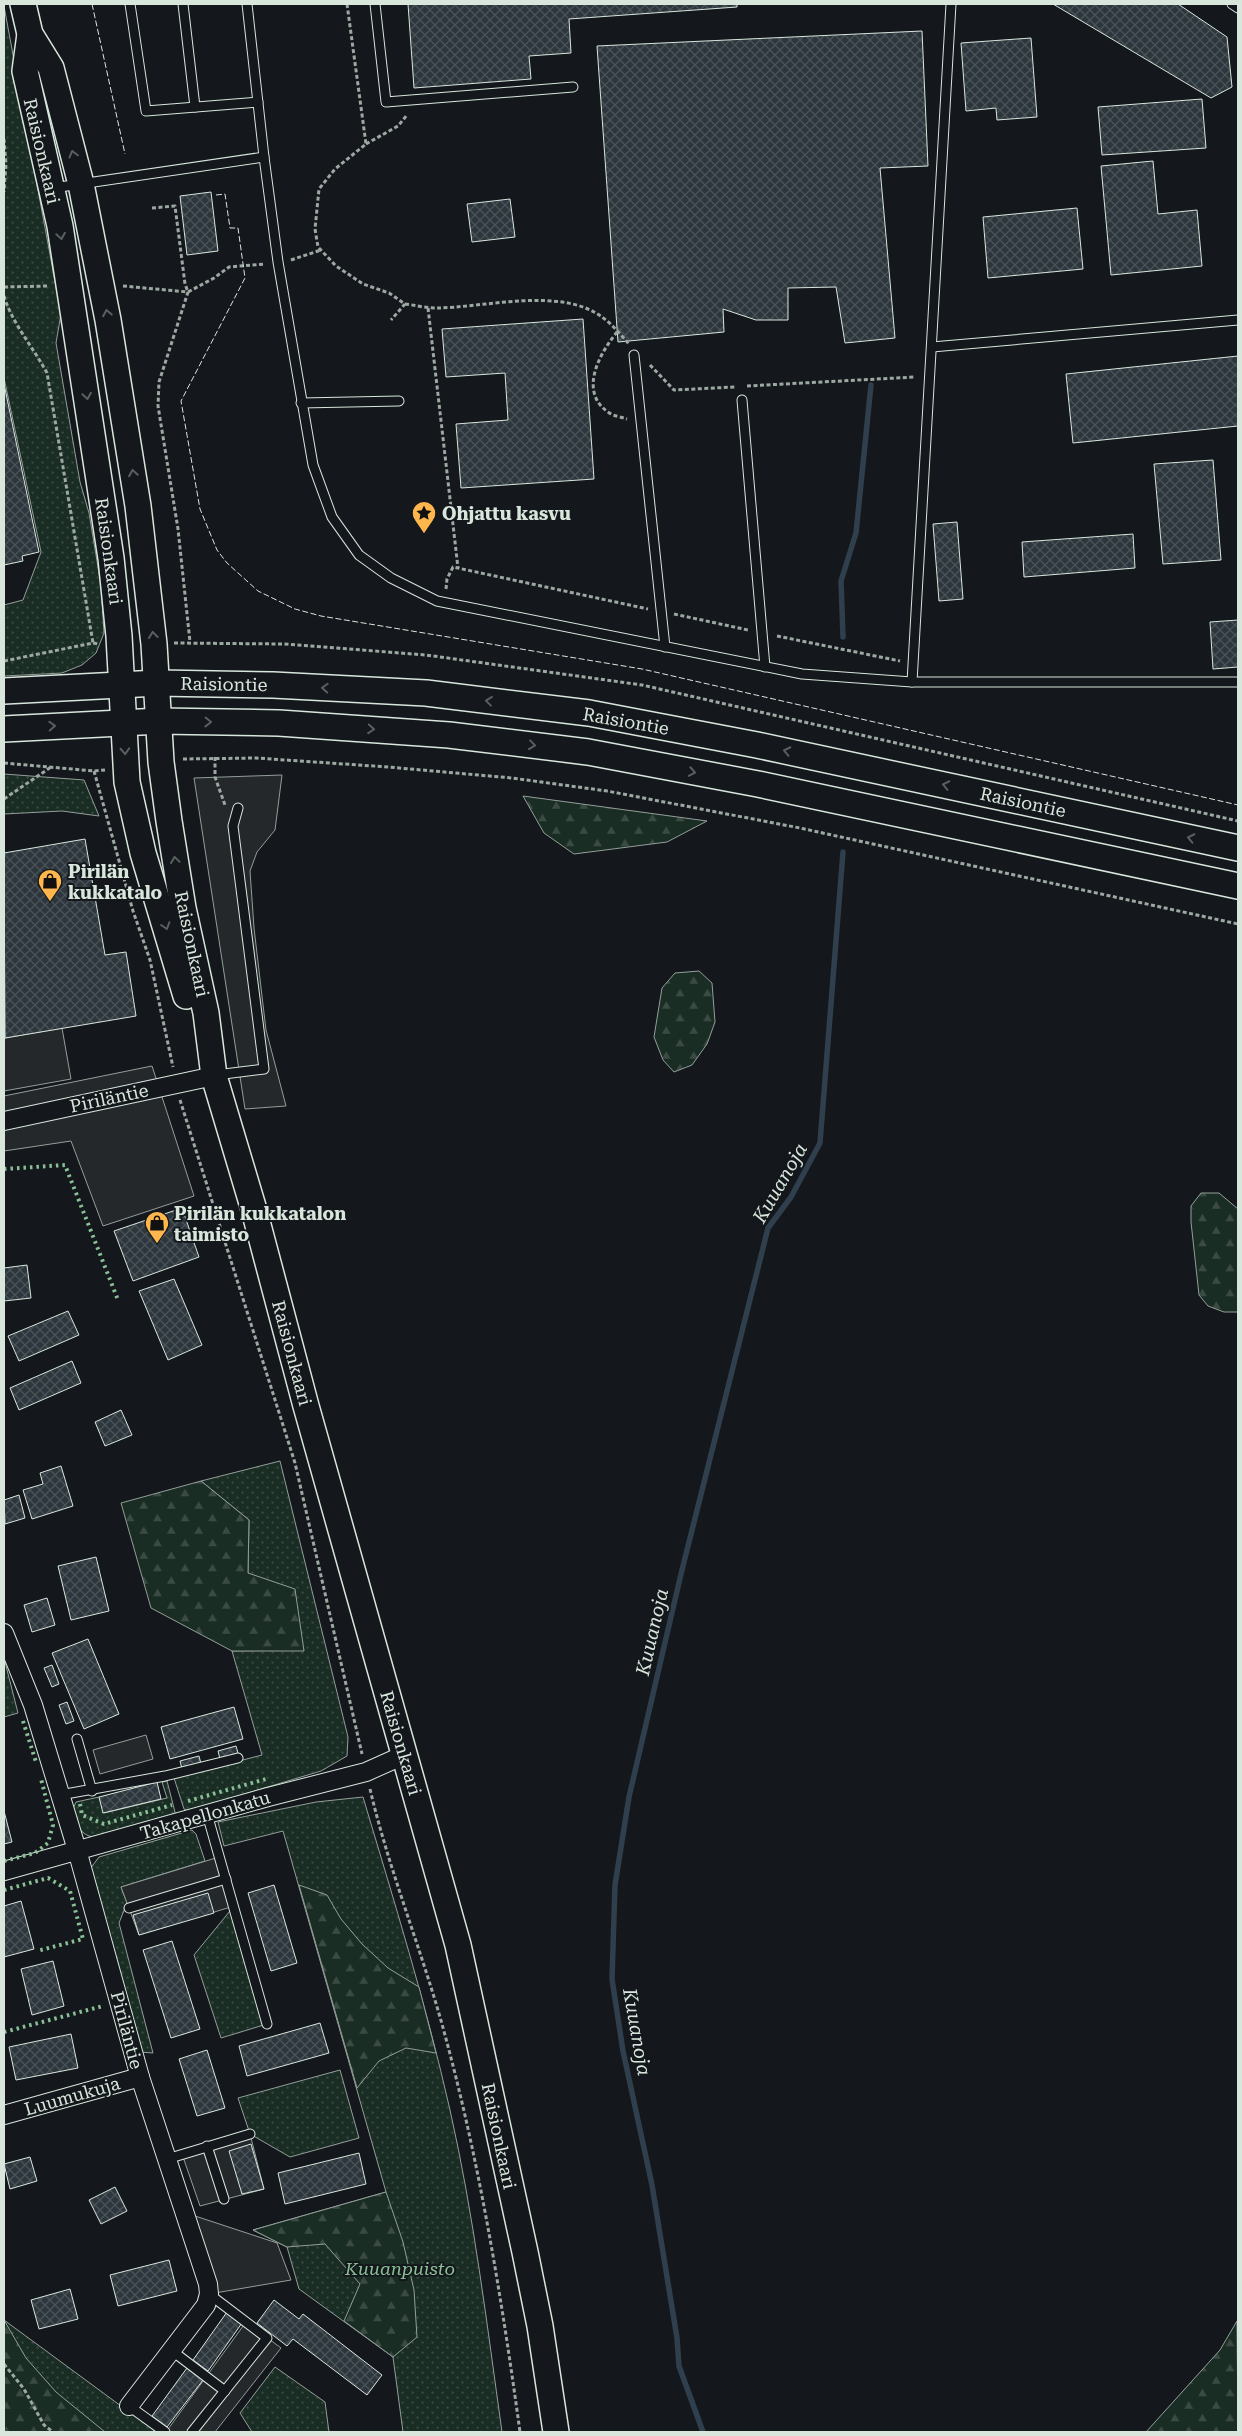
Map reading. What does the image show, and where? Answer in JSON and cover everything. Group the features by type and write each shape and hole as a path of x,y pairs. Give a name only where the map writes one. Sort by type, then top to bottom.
{"main road":[{"name":"Raisionkaari","path":"24,4 30,34 25,71 60,226 97,458 111,558 120,647 126,767 145,862 191,1014 213,1069 254,1210 458,1945 528,2271 556,2432"},
{"name":"Raisionkaari","path":"30,34 51,68 81,184 108,320 134,479 154,644 158,683 161,762 177,876 206,1013 213,1069"},
{"name":"Raisiontie","path":"4,691 158,683 273,685 426,693 589,713 757,745 1238,848"},
{"path":"4,729 160,721 279,723 449,735 588,752 758,784 1238,886"}],"street":[{"name":"Piriläntie","path":"4,1122 176,1084 213,1069"},
{"name":"Piriläntie","path":"4,1633 33,1705 77,1850 140,2077 186,2213 209,2294"},
{"name":"Takapellonkatu","path":"4,1871 366,1772 404,1755"},
{"name":"Luumukuja","path":"4,2115 140,2077"},
{"path":"129,2406 206,2305 209,2294"}],"lane":[{"path":"130,4 146,111 258,102"},
{"path":"183,4 195,107"},
{"path":"247,4 264,157 301,403 313,465 332,517 359,555 391,578 437,601 802,674 912,682 1238,682"},
{"path":"375,4 386,102 573,87"},
{"path":"912,682 951,4"},
{"path":"1232,4 1238,8"},
{"path":"50,188 264,157"},
{"path":"932,347 1238,320"},
{"path":"634,352 665,647"},
{"path":"742,400 765,667"},
{"path":"301,403 399,401"},
{"path":"213,1069 264,1069 233,826 238,808"},
{"path":"77,1739 92,1791"},
{"path":"60,1795 92,1791 238,1758"},
{"path":"207,1814 267,2024"},
{"path":"129,1908 226,1879"},
{"path":"167,2158 250,2134"},
{"path":"207,2146 224,2199"},
{"path":"192,2432 267,2338 209,2294"},
{"path":"171,2350 225,2391"},
{"path":"129,2406 165,2432"}],"path":[{"path":"347,4 366,144"},
{"path":"418,100 398,126 366,144 335,169 319,189 315,229 318,247 336,266 363,284 389,294 405,304 428,308 541,301 567,303 586,308 602,317 634,352 674,390 930,376"},
{"path":"4,139 6,164 4,192"},
{"path":"152,208 175,206 185,284 188,292 160,382 158,406 178,529 190,642"},
{"path":"115,286 188,292 214,278 229,267 243,266"},
{"path":"4,287 55,286"},
{"path":"4,296 8,310 34,348 47,373 93,643"},
{"path":"391,320 405,304"},
{"path":"428,308 458,568"},
{"path":"617,332 599,360 593,378 594,393 599,403 609,413 642,423"},
{"path":"154,644 190,642 309,645 426,655 642,685 1238,821"},
{"path":"4,661 93,643 120,647"},
{"path":"161,762 193,757 215,757 388,767 512,778 607,791 800,828 1238,924"},
{"path":"215,757 215,777 233,826"},
{"path":"4,763 94,771 126,767"},
{"path":"4,799 51,766"},
{"path":"94,771 133,912 150,960 184,1116 206,1178 295,1463 366,1772 440,2018 470,2142 491,2242 520,2432"},
{"path":"4,2364 24,2389 44,2425 53,2432"}],"green space":[{"path":"4,6 61,314 56,343 80,482 89,513 101,585 104,633 96,653 82,665 62,673 4,676 4,605 23,600 41,552 4,378"},
{"path":"4,774 84,780 99,816 62,811 4,814"},
{"path":"523,796 707,821 667,842 574,854 544,833"},
{"path":"699,971 712,983 715,1022 707,1044 692,1065 674,1072 663,1060 654,1037 662,988 675,973"},
{"path":"1201,1193 1219,1193 1238,1209 1238,1312 1224,1312 1208,1306 1199,1295 1191,1206"},
{"path":"280,1461 348,1737 347,1756 321,1771 188,1811 184,1809 174,1778 262,1755 232,1651 304,1650 248,1573 249,1520 201,1481"},
{"path":"201,1481 249,1520 248,1573 295,1589 304,1651 232,1651 151,1608 121,1503"},
{"path":"4,1658 18,1713 4,1717"},
{"path":"167,1781 176,1816 145,1826 96,1837 85,1834 76,1822 72,1811 76,1802 99,1797 104,1813 167,1798 162,1782"},
{"name":"Kuuanpuisto","path":"363,1797 420,1992 441,2070 459,2150 473,2230 502,2432 403,2432 393,2357 299,2289 287,2247 253,2230 386,2192 283,1831 224,1846 218,1822 316,1802"},
{"path":"192,1830 196,1834 205,1861 121,1887 127,1903 119,1923 153,2053 140,2052 90,1869 99,1857"},
{"path":"299,1885 327,1895 341,1919 362,1944 388,1968 419,1987 436,2053 406,2048 379,2061 357,2088"},
{"path":"234,1906 267,2024 221,2038 194,1955"},
{"path":"340,2070 359,2138 290,2157 250,2134 238,2098"},
{"path":"386,2192 403,2242 414,2290 417,2337 393,2357 344,2321 360,2284 325,2244 287,2247 253,2230"},
{"path":"4,2320 140,2420 156,2432 4,2432"},
{"path":"4,2320 26,2358 56,2392 105,2432 4,2432"},
{"path":"1237,2321 1238,2432 1146,2432 1220,2350"},
{"path":"275,2367 325,2402 329,2432 252,2432 240,2413"}],"shaded area":[{"path":"282,775 275,830 257,852 250,871 254,928 266,1030 286,1106 245,1109 194,778"},
{"path":"62,1028 71,1079 4,1091 4,1031 5,1038"},
{"path":"152,1066 194,1196 103,1226 71,1141 4,1151 4,1096"},
{"path":"146,1735 153,1759 100,1774 93,1750"},
{"path":"219,1857 234,1906 139,1935 121,1887"},
{"path":"250,2134 264,2189 200,2206 182,2154"},
{"path":"186,2213 277,2243 291,2280 209,2294"},
{"path":"246,2322 281,2348 215,2432 166,2432"}],"building":[{"path":"408,4 737,4 737,7 569,19 571,53 529,56 531,79 414,88"},
{"path":"1053,4 1178,4 1227,37 1232,87 1211,98"},
{"path":"922,31 928,166 880,168 895,338 845,343 836,287 788,288 788,320 756,320 723,309 724,332 618,342 597,46"},
{"path":"1031,38 1037,117 997,120 996,108 966,111 961,43"},
{"path":"1202,99 1206,148 1102,155 1098,107"},
{"path":"1153,161 1158,214 1197,210 1202,266 1111,275 1101,166"},
{"path":"211,192 218,251 187,255 180,196"},
{"path":"510,199 515,237 472,242 467,204"},
{"path":"1077,208 1083,269 988,278 983,217"},
{"path":"583,319 594,479 461,488 456,424 508,420 505,373 446,377 442,329"},
{"path":"1238,356 1238,426 1073,443 1066,374"},
{"path":"4,384 39,552 22,556 23,561 4,565"},
{"path":"1213,460 1221,560 1163,564 1154,464"},
{"path":"957,522 963,599 939,601 933,524"},
{"path":"1133,534 1135,568 1024,577 1022,542"},
{"path":"1238,620 1238,667 1213,669 1210,622"},
{"name":"Pirilän kukkatalo","path":"85,839 105,955 126,952 136,1016 5,1038 4,853"},
{"name":"Pirilän kukkatalon taimisto","path":"182,1208 199,1257 133,1281 114,1231"},
{"path":"27,1265 31,1298 4,1301 4,1268"},
{"path":"174,1279 202,1345 168,1360 139,1291"},
{"path":"68,1311 79,1335 19,1361 8,1336"},
{"path":"72,1361 81,1383 19,1410 10,1388"},
{"path":"121,1410 132,1435 105,1446 95,1422"},
{"path":"61,1466 73,1506 32,1519 23,1490 43,1484 40,1473"},
{"path":"19,1495 25,1518 5,1524 4,1500"},
{"path":"96,1557 109,1611 71,1620 58,1566"},
{"path":"47,1598 55,1625 32,1632 24,1605"},
{"path":"88,1639 119,1714 84,1729 52,1653"},
{"path":"52,1665 59,1684 52,1687 44,1668"},
{"path":"67,1702 74,1721 66,1724 59,1705"},
{"path":"234,1707 243,1739 170,1759 161,1727"},
{"path":"236,1746 238,1753 220,1759 218,1751"},
{"path":"199,1756 201,1764 182,1769 180,1761"},
{"path":"157,1782 161,1799 103,1813 99,1797"},
{"path":"4,1811 12,1842 4,1844"},
{"path":"274,1885 297,1963 271,1971 248,1893"},
{"path":"208,1893 214,1913 139,1935 133,1915"},
{"path":"21,1901 34,1949 4,1957 4,1906"},
{"path":"172,1941 200,2029 171,2038 143,1950"},
{"path":"53,1961 64,2006 32,2015 21,1969"},
{"path":"320,2023 329,2053 247,2076 239,2046"},
{"path":"71,2034 78,2068 16,2080 9,2047"},
{"path":"207,2050 225,2108 197,2116 179,2059"},
{"path":"251,2144 264,2189 242,2194 229,2151"},
{"path":"359,2153 366,2184 285,2204 278,2173"},
{"path":"30,2157 37,2181 10,2189 4,2164"},
{"path":"115,2187 127,2211 101,2224 89,2200"},
{"path":"169,2260 177,2291 118,2306 110,2275"},
{"path":"70,2289 78,2319 39,2329 31,2300"},
{"path":"274,2300 299,2319 303,2314 382,2375 367,2395 293,2339 287,2346 257,2323"},
{"path":"227,2312 242,2323 208,2371 193,2360"},
{"path":"187,2368 203,2380 167,2427 152,2416"}],"waterway":[{"path":"843,637 841,581 856,533 871,385"},
{"name":"Kuuanoja","path":"703,2432 679,2366 677,2338 652,2185 623,2051 612,1979 615,1885 629,1797 681,1574 768,1228 791,1197 820,1143 843,852"}],"hedge":[{"path":"4,1169 65,1165 118,1300"},
{"path":"23,1721 36,1762"},
{"path":"4,1861 35,1853 48,1843 53,1825 41,1779"},
{"path":"188,1801 266,1779"},
{"path":"80,1804 82,1815 104,1824 172,1805"},
{"path":"4,1890 48,1878 70,1891 83,1939 37,1951"},
{"path":"4,2032 103,2006"}],"fence":[{"path":"92,4 125,154"},
{"path":"216,195 225,194 230,228 238,228 245,278 181,401 200,509 217,550 227,563 258,591 295,609 321,616 642,669 1238,805"}],"place":[{"name":"Ohjattu kasvu","path":"424,534"},
{"name":"Pirilän kukkatalo","path":"50,902"},
{"name":"Pirilän kukkatalon taimisto","path":"157,1244"}]}
